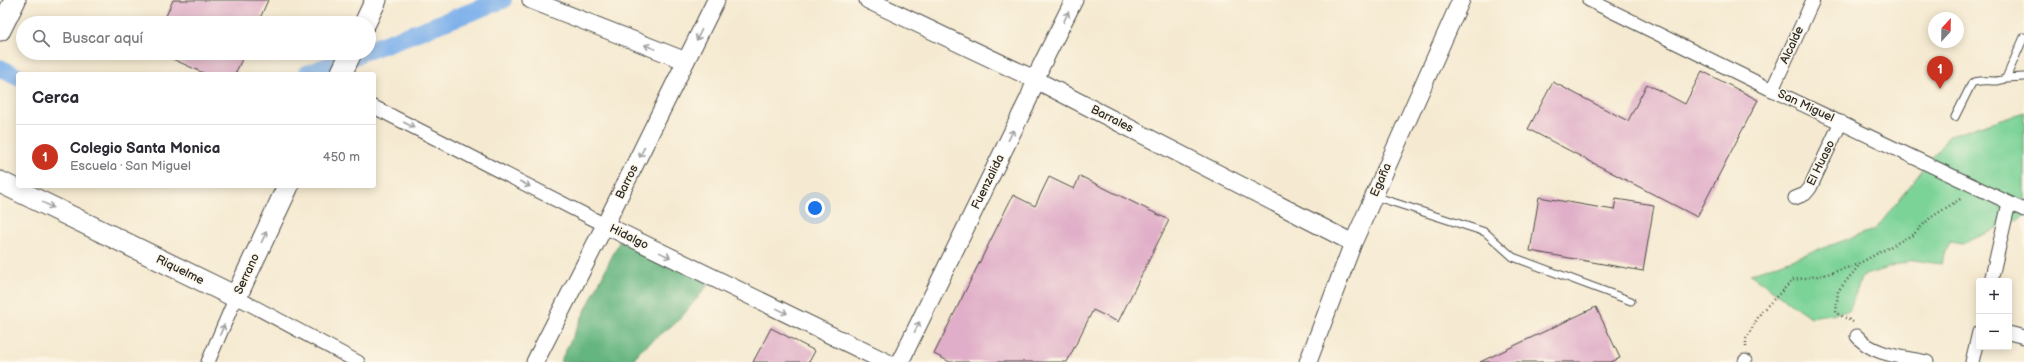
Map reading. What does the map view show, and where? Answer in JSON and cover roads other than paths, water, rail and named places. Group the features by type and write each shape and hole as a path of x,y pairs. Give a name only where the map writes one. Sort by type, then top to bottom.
{"main road":[{"path":"0,30 15,0"},
{"path":"368,16 376,0"},
{"path":"342,72 348,60"},
{"name":"Riquelme","path":"0,182 236,297"},
{"name":"Serrano","path":"236,297 287,188"}],"street":[{"path":"531,0 686,61"},
{"name":"Barros","path":"535,362 605,225 716,0"},
{"name":"Barrales","path":"868,0 1036,80 1353,243"},
{"name":"Fuenzalida","path":"900,362 1029,98 1074,0"},
{"name":"Egaña","path":"1308,362 1353,243 1461,0"},
{"name":"San Miguel","path":"1589,0 1772,90 2024,210"},
{"name":"Alcalde","path":"1772,90 1813,0"},
{"name":"Hidalgo","path":"376,108 605,225 886,362"},
{"name":"El Huaso","path":"1795,198 1805,194 1810,188 1841,122"},
{"path":"1992,278 2009,203"},
{"name":"Serrano","path":"208,362 236,297"},
{"name":"Riquelme","path":"236,297 358,362"},
{"path":"2012,334 2024,336"},
{"path":"1857,336 1864,344 1874,349 1927,362"},
{"path":"1972,362 1976,345"}],"lane":[{"path":"2006,78 2024,37"},
{"path":"1955,117 1972,84 1981,80 2002,81 2006,78 2024,77"},
{"path":"1374,196 1485,232 1513,257 1631,300"}],"waterway":[{"path":"376,47 503,0"},
{"path":"312,72 344,60"},
{"path":"0,68 16,76"}],"place":[{"name":"Colegio Santa Monica","path":"1940,89"}]}
